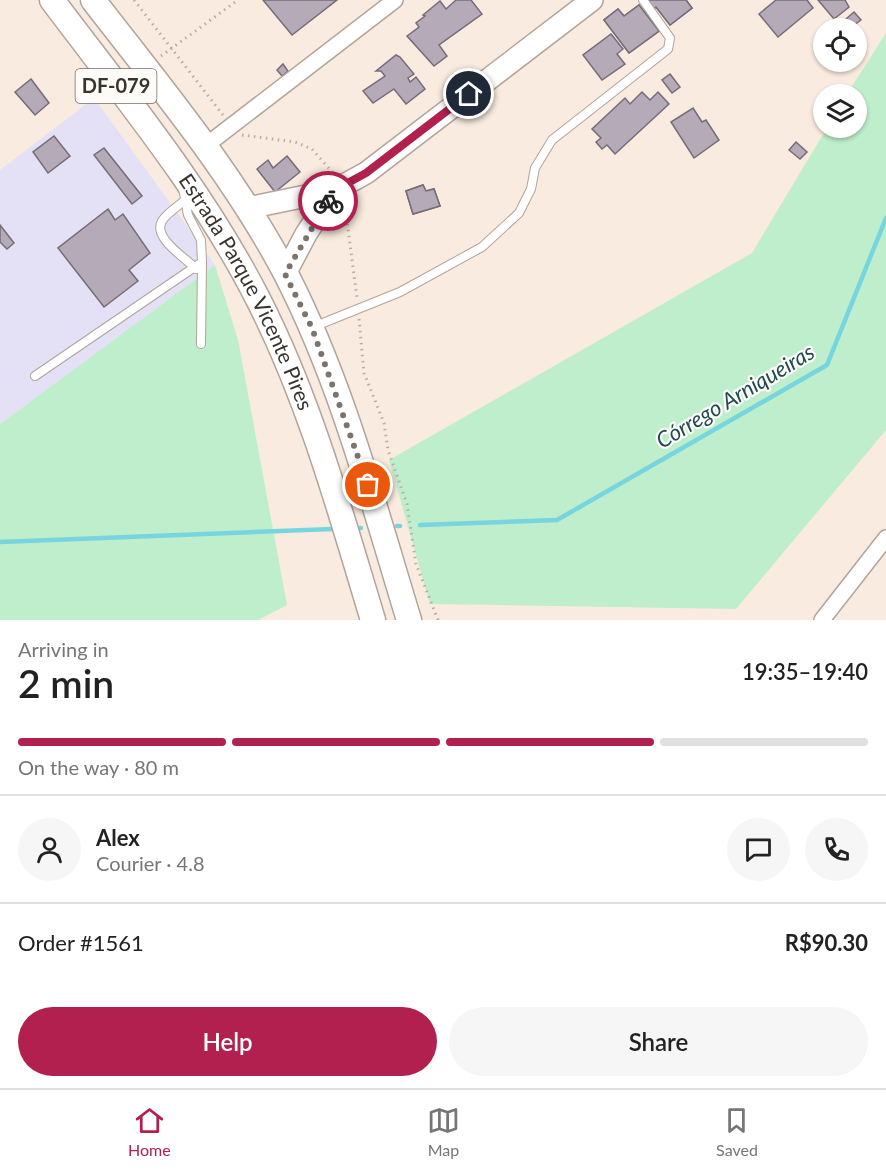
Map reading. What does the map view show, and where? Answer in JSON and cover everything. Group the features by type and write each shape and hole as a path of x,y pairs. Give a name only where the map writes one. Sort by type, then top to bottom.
{"main road":[{"name":"Estrada Parque Vicente Pires","path":"52,0 198,196 271,325 324,456 373,620"},
{"name":"Estrada Parque Vicente Pires","path":"93,0 248,208 285,274 312,328 354,440 409,620"}],"street":[{"path":"204,147 395,0"},
{"path":"248,208 339,188 366,173 592,0"},
{"path":"285,274 306,234 339,188"},
{"path":"822,620 886,538"}],"lane":[{"path":"312,328 400,292 483,247 519,213 531,189 535,168 552,140 668,49 670,38 643,0"},
{"path":"181,172 184,201 201,240 199,265 201,344"},
{"path":"184,201 164,219 161,230 168,243 199,265"},
{"path":"35,376 105,326 199,265"}],"path":[{"path":"134,0 218,110 244,137 295,142 312,149 339,188 359,309 363,373 384,423 388,450 407,504 416,564 438,620"},
{"path":"144,66 172,50 238,0"}],"shaded area":[{"path":"94,98 215,265 0,424 0,170"}],"green space":[{"path":"886,33 886,430 736,609 430,604 389,460 752,253 821,138 867,138 867,84 853,84 861,72 867,72 867,63"},
{"path":"215,265 238,340 287,605 258,620 0,620 0,424"}],"building":[{"path":"263,0 337,0 292,35"},
{"path":"456,0 471,0 482,14 439,45 447,56 434,66 407,36 419,27 416,23 425,16 423,15 440,1 446,9"},
{"path":"643,0 686,0 692,8 670,25 656,7 651,11"},
{"path":"643,0 686,0 692,8 670,25 656,7 651,11"},
{"path":"776,0 807,0 813,8 778,37 759,14"},
{"path":"818,0 845,0 849,7 833,18"},
{"path":"639,5 659,31 629,53 604,20 618,9 624,16"},
{"path":"639,5 659,31 629,53 604,20 618,9 624,16"},
{"path":"854,12 859,18 847,18"},
{"path":"611,34 623,49 617,54 625,64 602,80 583,55"},
{"path":"396,55 414,74 408,78 410,82 416,77 425,89 406,104 394,89 373,103 363,91 385,76 381,71 376,71"},
{"path":"283,64 288,71 282,76 277,70"},
{"path":"670,74 680,87 672,93 662,80"},
{"path":"31,79 49,103 35,115 15,92"},
{"path":"642,92 650,100 658,92 669,104 615,154 607,145 602,149 596,142 601,138 592,129 625,98 630,104"},
{"path":"693,108 702,122 706,120 719,140 694,158 671,122"},
{"path":"54,136 70,156 48,173 33,152"},
{"path":"796,142 807,152 800,159 789,150"},
{"path":"104,148 142,196 132,204 94,155"},
{"path":"287,156 300,172 275,192 257,169 268,160 273,168"},
{"path":"423,185 426,191 434,189 440,206 413,214 406,191"},
{"path":"423,185 426,191 434,189 440,206 413,214 406,191"},
{"path":"108,209 115,220 123,214 150,253 129,270 138,281 104,307 58,248"},
{"path":"0,225 14,243 7,249 0,242"}],"waterway":[{"name":"Córrego Arniqueiras","path":"420,525 557,520 827,365 886,218"},
{"path":"0,542 332,529"}],"way so far":[{"path":"328,201 306,234 285,274 312,328 354,440 368,485"}],"route":[{"path":"328,201 335,190 366,173 469,94"}]}
